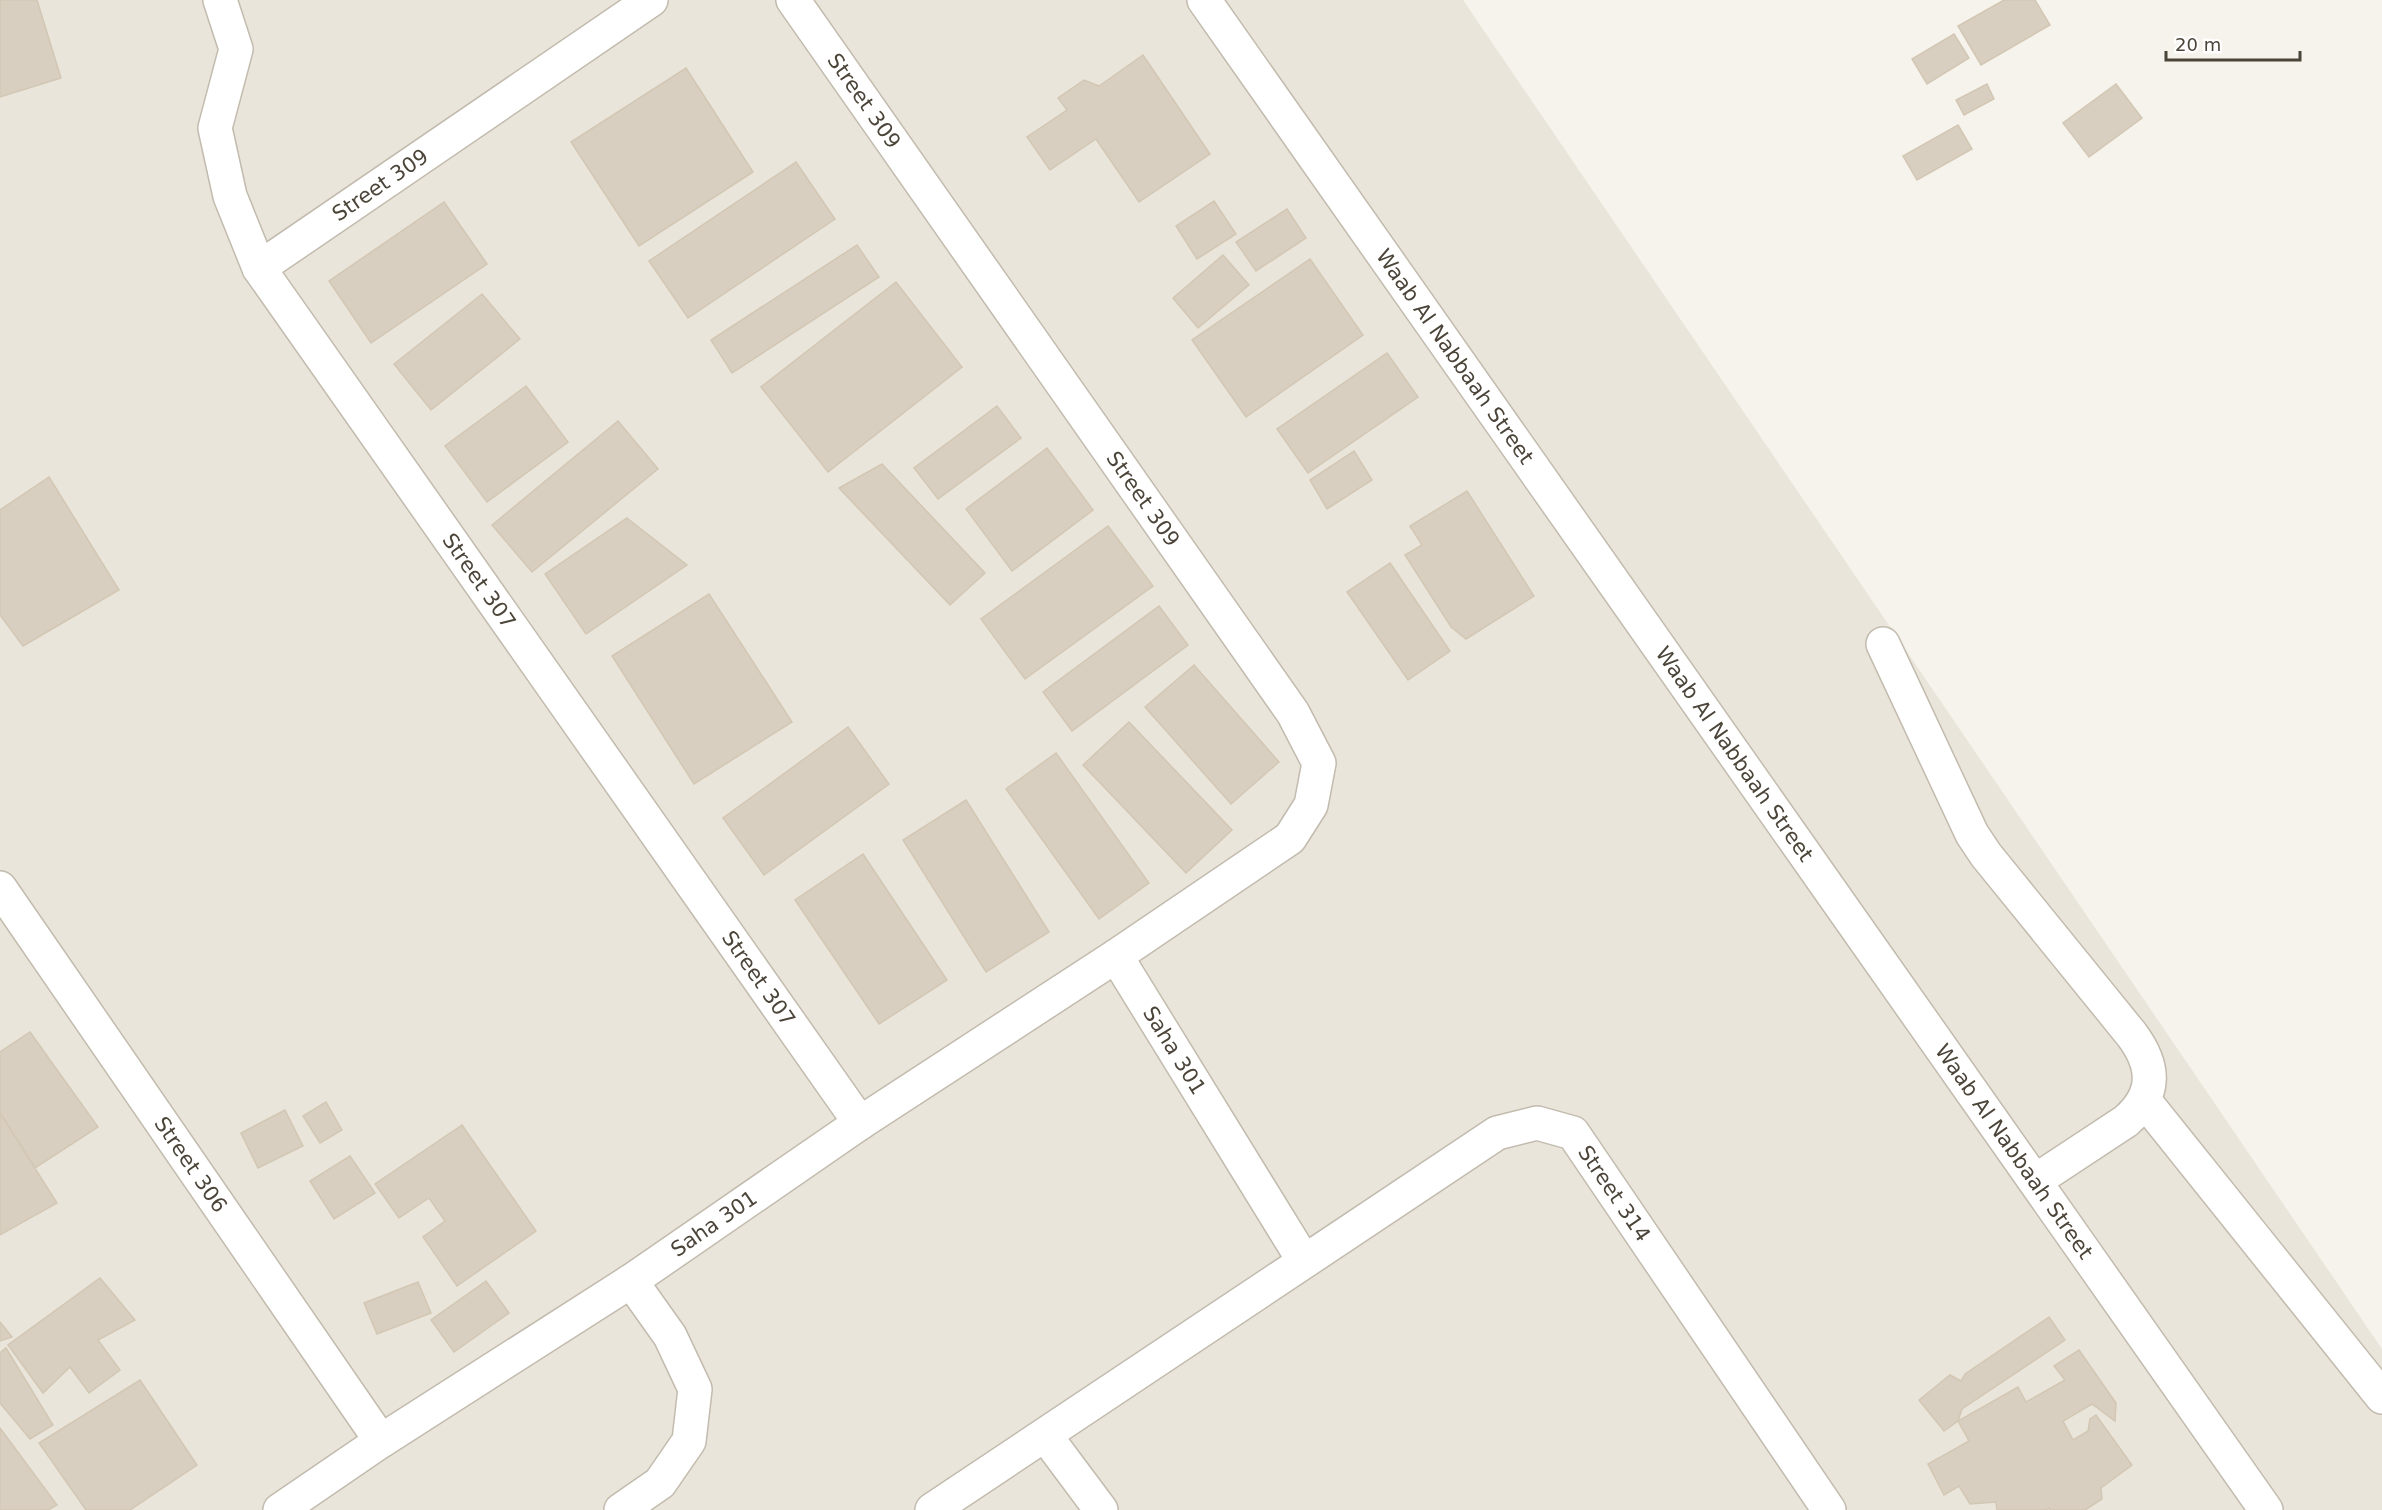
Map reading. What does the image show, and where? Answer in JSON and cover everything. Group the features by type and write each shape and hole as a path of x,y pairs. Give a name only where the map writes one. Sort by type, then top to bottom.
{"street":[{"name":"Street 307","path":"220,0 236,49 215,128 231,195 259,268 860,1123"},
{"name":"Street 309","path":"259,268 651,0"},
{"name":"Street 309","path":"793,0 1293,713 1319,764 1311,805 1290,838 1116,956"},
{"name":"Waab Al Nabbaah Street","path":"1204,0 2266,1510"},
{"path":"1883,644 1972,834 1986,855 2143,1049 2149,1065 2150,1083 2137,1112 2034,1180"},
{"name":"Street 306","path":"0,888 381,1441"},
{"name":"Saha 301","path":"280,1510 381,1441 632,1281 860,1123 1116,956 1304,1261"},
{"path":"2144,1100 2382,1397"},
{"name":"Street 314","path":"1304,1261 1497,1133 1537,1123 1573,1133 1829,1510"},
{"path":"933,1510 1304,1261"},
{"path":"621,1510 660,1483 689,1441 695,1389 670,1336 632,1281"},
{"path":"1045,1435 1101,1510"}],"shaded area":[{"path":"0,0 1463,0 2382,1349 2382,1510 0,1510"}],"building":[{"path":"0,0 37,0 61,78 0,97"},
{"path":"2004,0 2035,0 2050,25 1981,65 1958,26"},
{"path":"1954,34 1969,58 1927,84 1912,59"},
{"path":"1143,55 1210,154 1139,202 1096,139 1050,170 1027,137 1067,110 1058,98 1084,80 1099,86"},
{"path":"686,68 753,172 639,246 571,142"},
{"path":"1987,84 1994,99 1964,115 1956,100"},
{"path":"2116,84 2142,118 2089,157 2063,123"},
{"path":"1958,125 1972,149 1917,180 1903,156"},
{"path":"796,162 835,219 688,318 649,261"},
{"path":"1214,201 1236,234 1197,259 1176,226"},
{"path":"444,202 487,264 371,343 329,281"},
{"path":"1287,209 1306,238 1256,271 1236,242"},
{"path":"857,245 879,277 732,373 711,340"},
{"path":"1223,255 1249,285 1198,328 1173,298"},
{"path":"1310,259 1363,335 1246,417 1192,340"},
{"path":"896,282 962,367 828,472 761,387"},
{"path":"482,294 520,339 431,410 394,364"},
{"path":"1387,353 1418,397 1308,473 1277,429"},
{"path":"526,386 568,442 487,502 445,446"},
{"path":"997,406 1021,438 938,499 914,468"},
{"path":"618,421 658,469 532,572 492,525"},
{"path":"1047,448 1093,510 1012,571 966,509"},
{"path":"1354,451 1372,480 1327,509 1310,480"},
{"path":"882,464 985,573 950,605 839,488"},
{"path":"49,477 119,590 23,646 0,615 0,510"},
{"path":"1467,491 1534,596 1466,639 1451,627 1405,555 1422,545 1410,526"},
{"path":"627,518 687,565 586,634 545,574"},
{"path":"1108,526 1153,586 1025,679 981,619"},
{"path":"1390,563 1450,651 1408,680 1347,592"},
{"path":"709,594 792,722 694,784 612,656"},
{"path":"1159,606 1188,645 1072,731 1043,692"},
{"path":"1194,665 1279,762 1231,804 1145,707"},
{"path":"1129,722 1232,830 1186,873 1083,765"},
{"path":"848,727 889,784 764,875 723,818"},
{"path":"1056,753 1149,883 1099,919 1006,789"},
{"path":"966,800 1049,932 986,972 903,840"},
{"path":"863,854 947,980 879,1024 795,900"},
{"path":"30,1032 98,1127 35,1168 0,1113 0,1052"},
{"path":"326,1102 342,1130 320,1143 303,1116"},
{"path":"285,1110 303,1146 258,1168 241,1133"},
{"path":"0,1113 57,1203 0,1235"},
{"path":"462,1125 536,1231 457,1286 423,1237 445,1221 429,1198 399,1218 375,1184"},
{"path":"350,1156 375,1193 334,1219 310,1181"},
{"path":"100,1278 135,1320 98,1340 120,1370 89,1393 70,1367 43,1393 8,1345"},
{"path":"486,1281 509,1313 454,1352 431,1320"},
{"path":"418,1282 431,1313 377,1334 364,1303"},
{"path":"2049,1317 2065,1340 1962,1409 1958,1421 1944,1431 1919,1400 1950,1375 1961,1381 1965,1374"},
{"path":"0,1322 12,1337 0,1341"},
{"path":"6,1348 53,1425 30,1439 0,1403 0,1353"},
{"path":"2079,1350 2116,1403 2115,1421 2092,1404 2063,1421 2073,1440 2088,1431 2090,1419 2096,1415 2132,1465 2101,1488 2102,1499 2085,1510 2050,1510 2049,1508 2046,1510 1997,1510 1996,1502 1970,1504 1959,1486 1944,1495 1928,1464 1969,1441 1958,1421 2018,1387 2026,1402 2065,1380 2054,1366"},
{"path":"140,1380 197,1465 130,1510 86,1510 39,1443"},
{"path":"0,1428 57,1505 48,1510 0,1510"}]}
